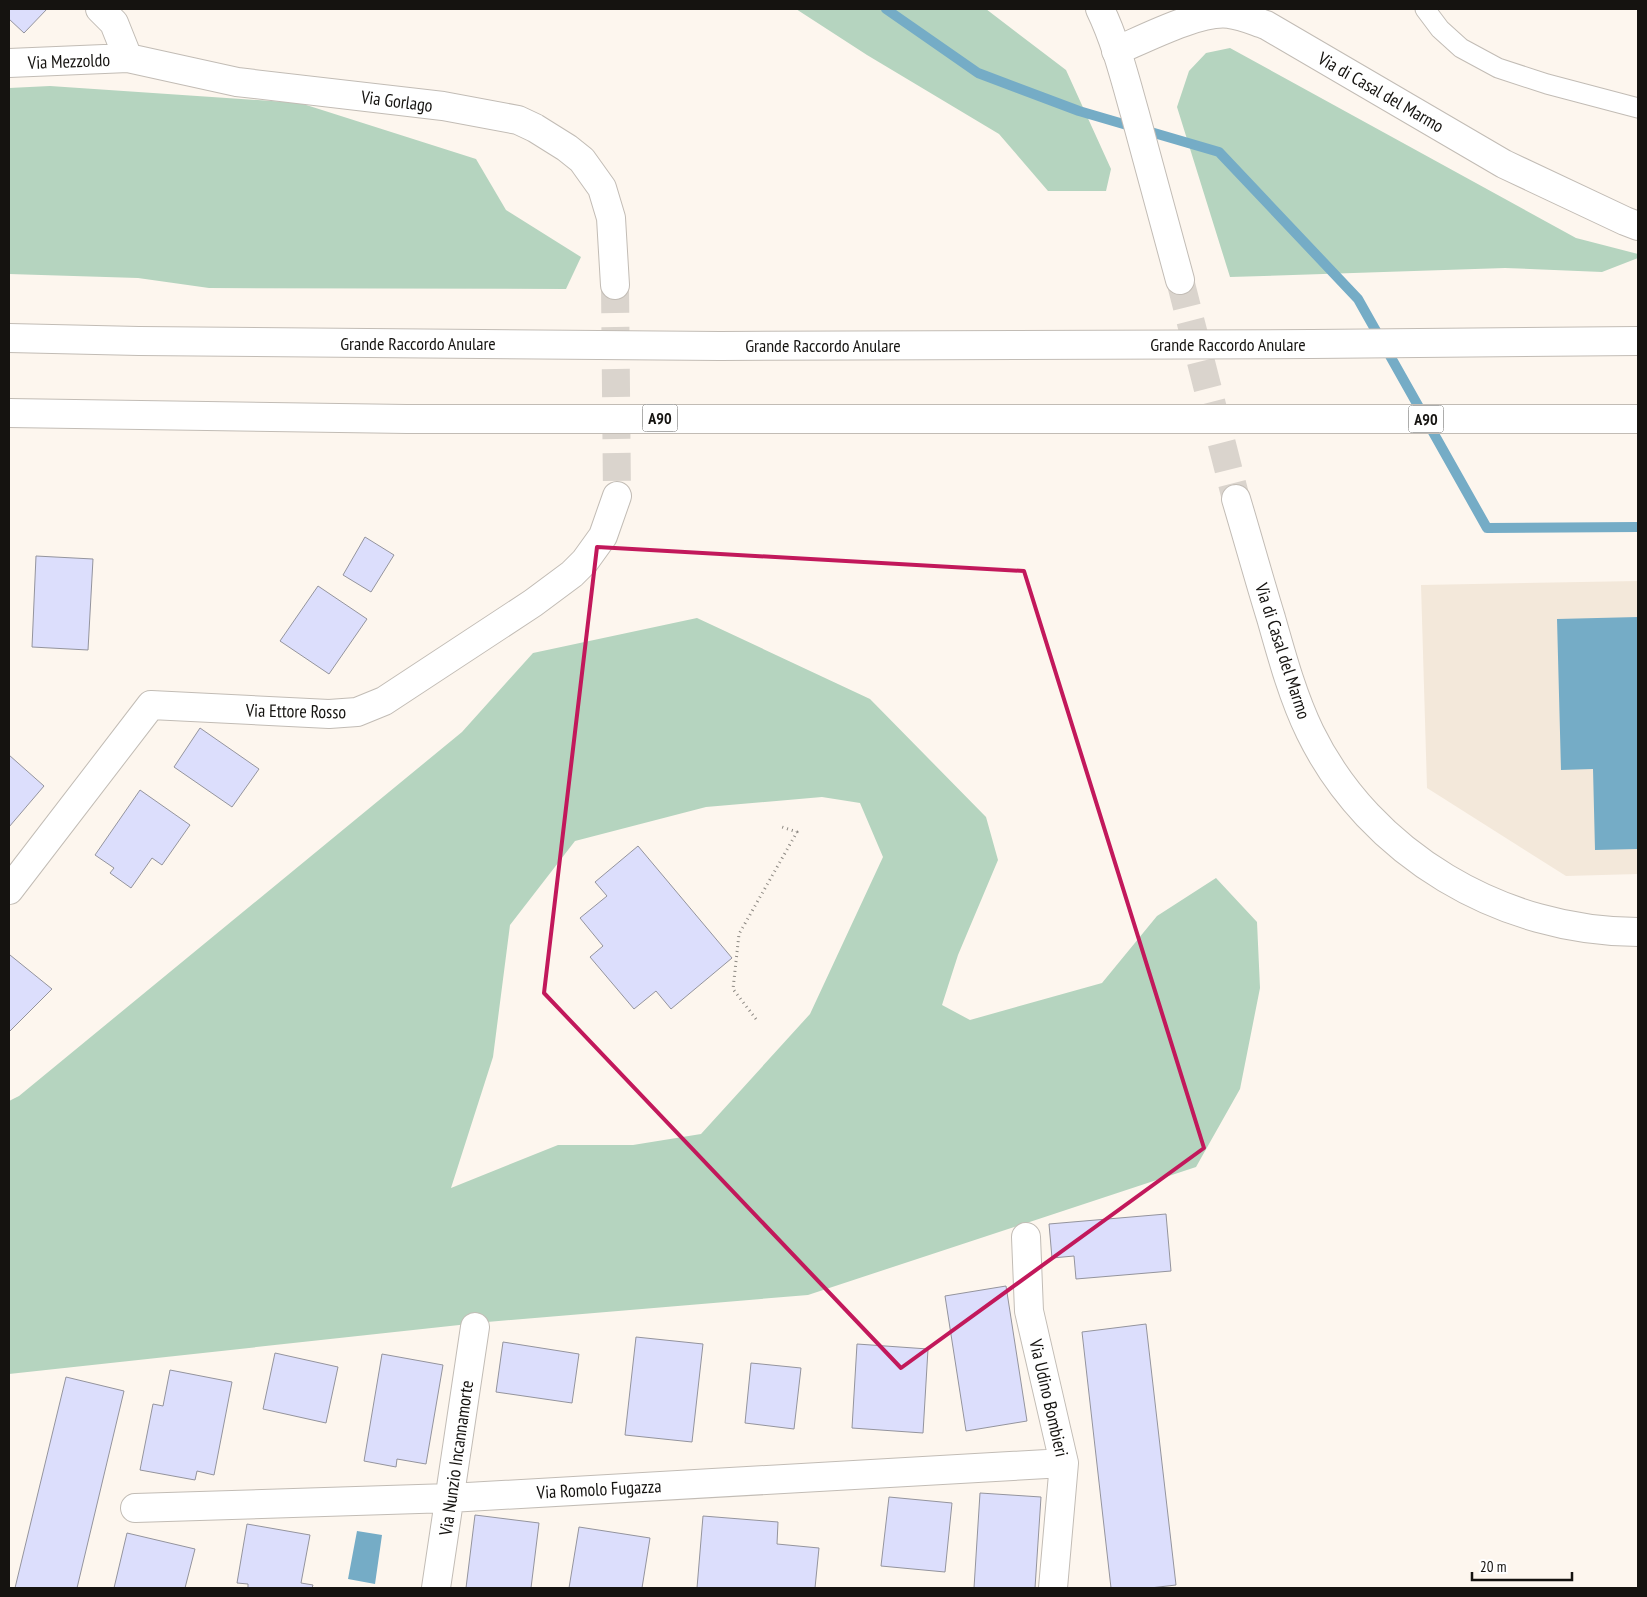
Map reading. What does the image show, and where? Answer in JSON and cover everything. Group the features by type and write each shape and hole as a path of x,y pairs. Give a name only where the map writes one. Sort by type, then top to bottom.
{"main road":[{"path":"100,9 114,23 128,58"},
{"path":"1100,9 1107,24 1124,77 1180,280"},
{"name":"Via di Casal del Marmo","path":"1116,51 1172,26 1206,16 1227,13 1244,17 1266,25 1504,164 1638,226"},
{"name":"Via Mezzoldo","path":"9,63 128,58"},
{"name":"Via Gorlago","path":"128,58 237,82 443,106 518,120 567,148 582,160 602,188 611,218 615,285"},
{"path":"1594,342 1638,335"},
{"name":"Grande Raccordo Anulare","path":"9,338 139,342 720,346 1638,341"},
{"name":"A90","path":"9,412 398,419 1539,420 1638,418"},
{"name":"Via Ettore Rosso","path":"9,890 151,705 329,714 358,712 384,701 533,603 572,574 585,561 603,536 617,496"},
{"name":"Via di Casal del Marmo","path":"1236,499 1293,691 1310,732 1339,778 1366,812 1419,862 1470,892 1522,913 1551,922 1611,932 1638,932"},
{"name":"Via Udino Bombieri","path":"1026,1237 1030,1311 1064,1463 1053,1588"},
{"name":"Via Nunzio Incannamorte","path":"436,1588 475,1327"},
{"name":"Via Romolo Fugazza","path":"135,1508 450,1498 1064,1463"}],"lane":[{"path":"1425,9 1440,30 1461,48 1498,68 1638,108"}],"path":[{"path":"756,1019 733,989 739,934 797,832 782,827"}],"highlighted area":[{"path":"597,547 1024,571 1204,1148 901,1368 544,993"}],"shaded area":[{"path":"1638,581 1638,874 1566,876 1427,788 1421,585"}],"green space":[{"path":"796,9 986,9 1066,70 1111,169 1106,191 1048,191 999,134 867,55"},
{"path":"1230,48 1576,238 1638,254 1638,258 1602,272 1505,268 1230,277 1177,107 1189,71 1206,53"},
{"path":"50,86 300,103 476,159 506,210 581,257 566,289 209,288 138,278 9,274 9,88"},
{"path":"697,618 870,699 986,817 998,860 958,955 942,1005 970,1020 1102,983 1157,916 1216,878 1257,922 1260,988 1240,1089 1196,1167 808,1295 487,1322 9,1374 9,1101 19,1096 462,732 533,653","holes":["822,797 860,803 883,857 810,1014 701,1134 633,1145 558,1145 451,1188 493,1057 510,925 575,841 706,807"]}],"water":[{"path":"1638,617 1638,849 1595,850 1593,769 1561,770 1557,619"},
{"path":"357,1531 382,1535 375,1584 348,1579"}],"building":[{"path":"9,9 47,9 24,33 9,19"},
{"path":"365,537 394,555 371,592 343,575"},
{"path":"36,556 93,559 88,650 32,647"},
{"path":"318,586 367,619 329,674 280,641"},
{"path":"200,728 259,769 232,807 174,767"},
{"path":"9,755 44,786 9,827"},
{"path":"140,790 190,825 162,865 152,858 131,888 110,873 114,868 95,855"},
{"path":"638,846 732,958 671,1009 656,991 634,1009 590,957 603,946 580,918 607,896 595,882"},
{"path":"9,956 52,989 9,1032"},
{"path":"1166,1214 1171,1271 1076,1279 1074,1256 1052,1258 1049,1224"},
{"path":"1006,1286 1027,1421 966,1431 945,1296"},
{"path":"1146,1324 1176,1585 1150,1588 1111,1588 1082,1332"},
{"path":"636,1337 703,1344 692,1442 625,1435"},
{"path":"503,1342 579,1354 572,1403 496,1392"},
{"path":"857,1344 928,1349 923,1433 852,1428"},
{"path":"275,1353 338,1367 326,1423 263,1409"},
{"path":"382,1354 443,1365 426,1464 397,1459 396,1467 364,1461"},
{"path":"751,1363 801,1368 794,1429 745,1423"},
{"path":"170,1370 232,1382 214,1475 197,1471 195,1480 140,1470 153,1404 163,1406"},
{"path":"66,1377 124,1391 77,1588 15,1588"},
{"path":"980,1493 1041,1497 1035,1588 974,1588"},
{"path":"889,1497 952,1503 945,1572 881,1566"},
{"path":"475,1515 539,1523 531,1588 466,1588"},
{"path":"703,1516 778,1522 777,1544 819,1548 815,1588 697,1588"},
{"path":"247,1524 310,1535 301,1583 313,1585 312,1588 248,1588 248,1584 237,1583"},
{"path":"579,1527 650,1538 642,1588 569,1588"},
{"path":"127,1533 195,1549 185,1588 114,1588"}],"waterway":[{"path":"886,9 978,73 1079,111 1219,152 1358,299 1487,528 1638,527"}],"tunnel":[{"path":"1180,280 1236,499"},
{"path":"615,285 617,496"}]}
